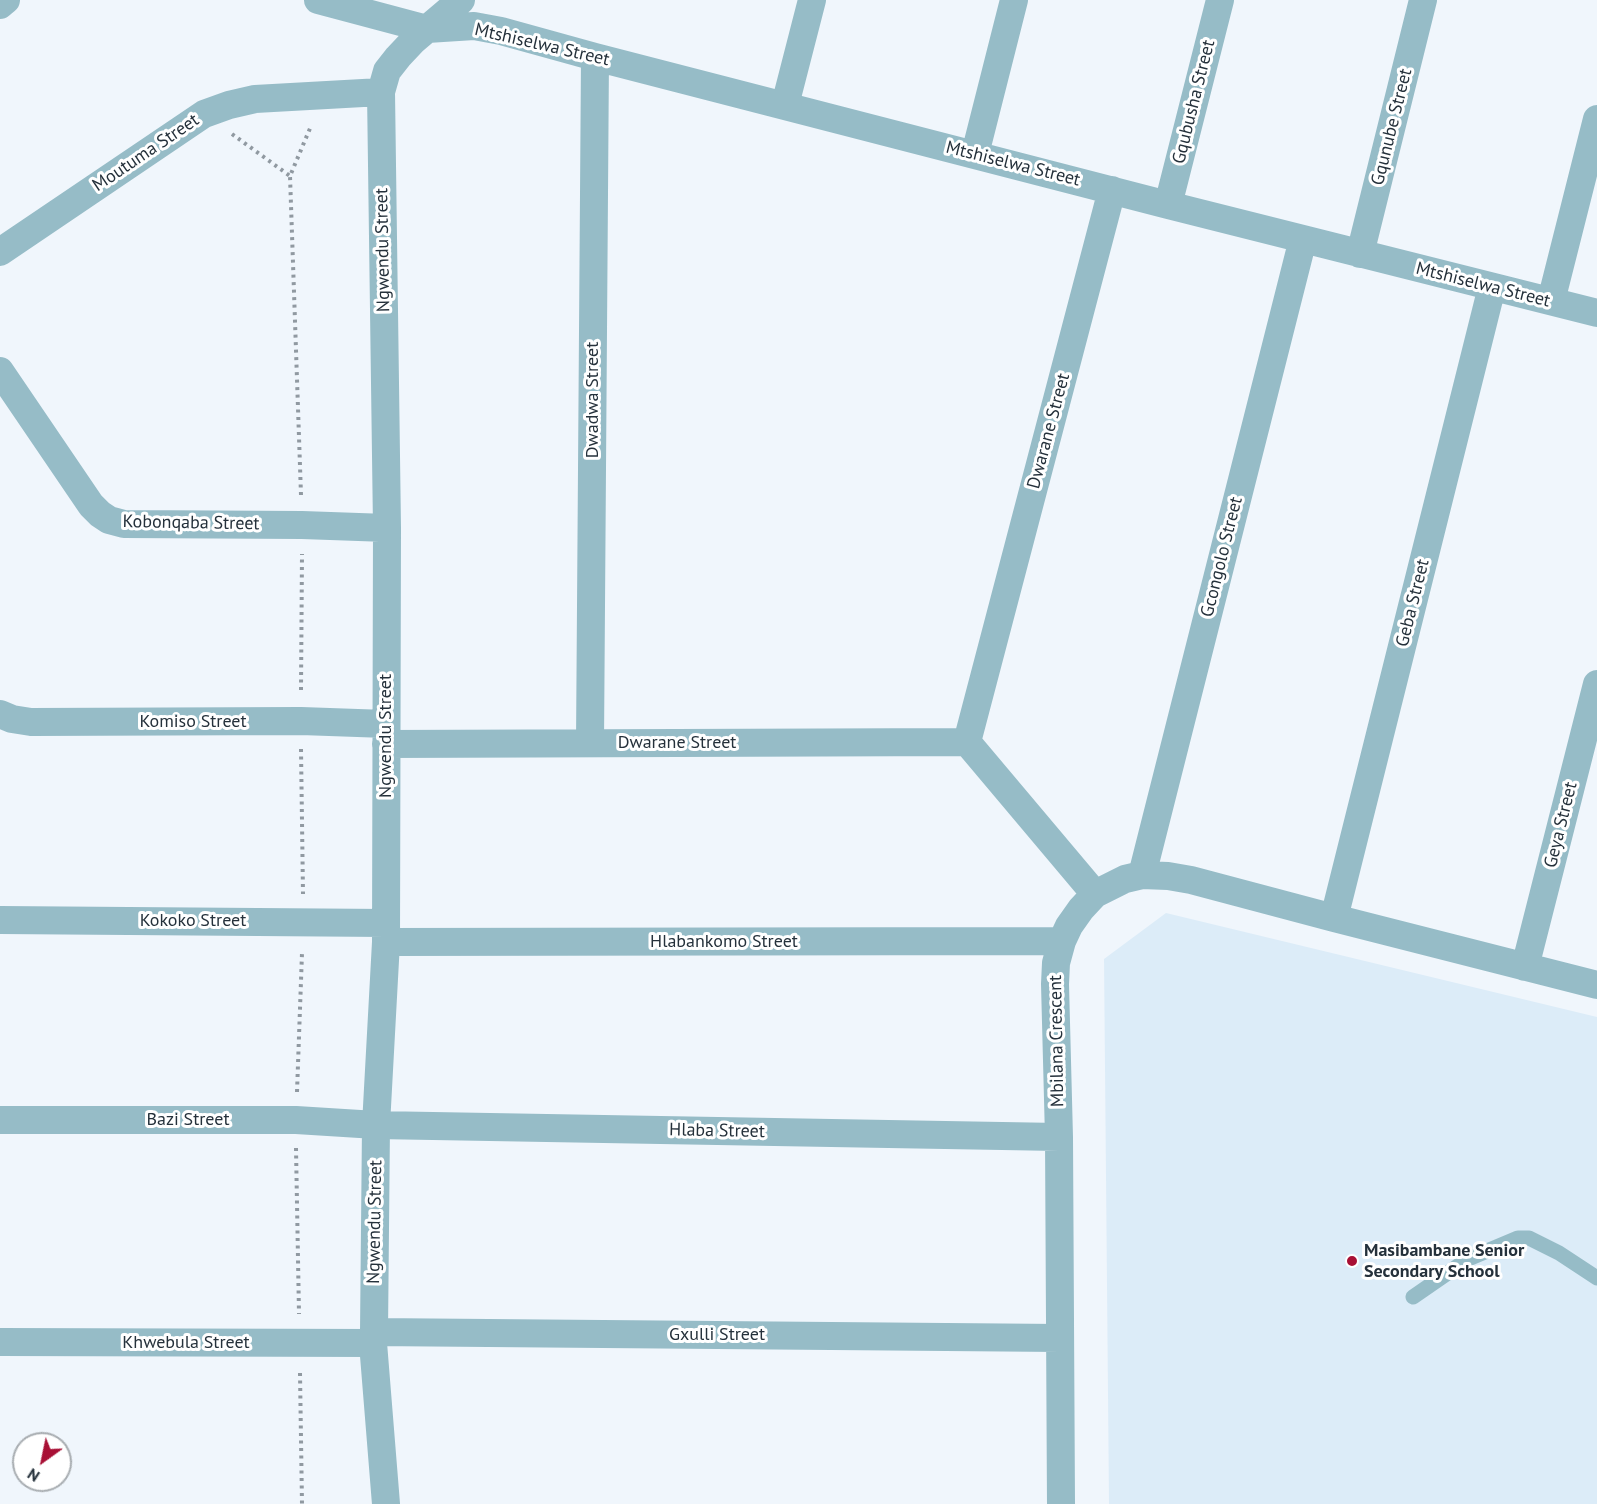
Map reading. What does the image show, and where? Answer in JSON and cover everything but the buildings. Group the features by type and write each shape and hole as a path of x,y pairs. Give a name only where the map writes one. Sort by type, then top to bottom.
{"street":[{"path":"0,5 6,0"},
{"name":"Mtshiselwa Street","path":"318,0 427,29 474,26 501,31 1168,205 1597,313"},
{"name":"Ngwendu Street","path":"386,1504 373,1337 376,1125 386,933 387,528 381,92 387,71 414,40 461,0"},
{"path":"785,105 812,0"},
{"path":"975,154 1014,0"},
{"name":"Gqubusha Street","path":"1168,205 1220,0"},
{"name":"Gqunube Street","path":"1360,254 1423,0"},
{"name":"Dwadwa Street","path":"590,743 596,57"},
{"name":"Moutuma Street","path":"0,252 204,114 255,99 381,92"},
{"path":"1551,301 1597,119"},
{"name":"Dwarane Street","path":"386,734 590,743 967,742 1112,190"},
{"name":"Gcongolo Street","path":"1142,875 1303,239"},
{"name":"Geba Street","path":"1334,918 1492,287"},
{"name":"Kobonqaba Street","path":"0,371 91,505 109,520 124,524 387,528"},
{"name":"Geya Street","path":"1525,967 1597,684"},
{"name":"Komiso Street","path":"0,714 31,722 301,721 386,734"},
{"path":"967,742 1095,894"},
{"name":"Mbilana Crescent","path":"1061,1504 1056,963 1069,926 1095,894 1125,879 1142,875 1191,880 1597,985"},
{"name":"Kokoko Street","path":"0,920 303,922 386,933"},
{"name":"Hlabankomo Street","path":"386,933 1062,941"},
{"name":"Bazi Street","path":"0,1120 296,1119 376,1125"},
{"name":"Hlaba Street","path":"376,1125 1059,1137"},
{"name":"Khwebula Street","path":"0,1342 300,1343 373,1337"},
{"name":"Gxulli Street","path":"373,1337 1060,1338"}],"lane":[{"path":"1413,1297 1468,1259 1518,1238 1529,1238 1559,1252 1597,1278"}],"path":[{"path":"302,1504 296,1119 303,922 302,525 290,176 324,95"},
{"path":"204,114 290,176"}],"shaded area":[{"name":"Masibambane Senior Secondary School","path":"1166,913 1597,1017 1597,1504 1109,1504 1104,959"}],"place":[{"name":"Masibambane Senior Secondary School","path":"1352,1261"}]}
